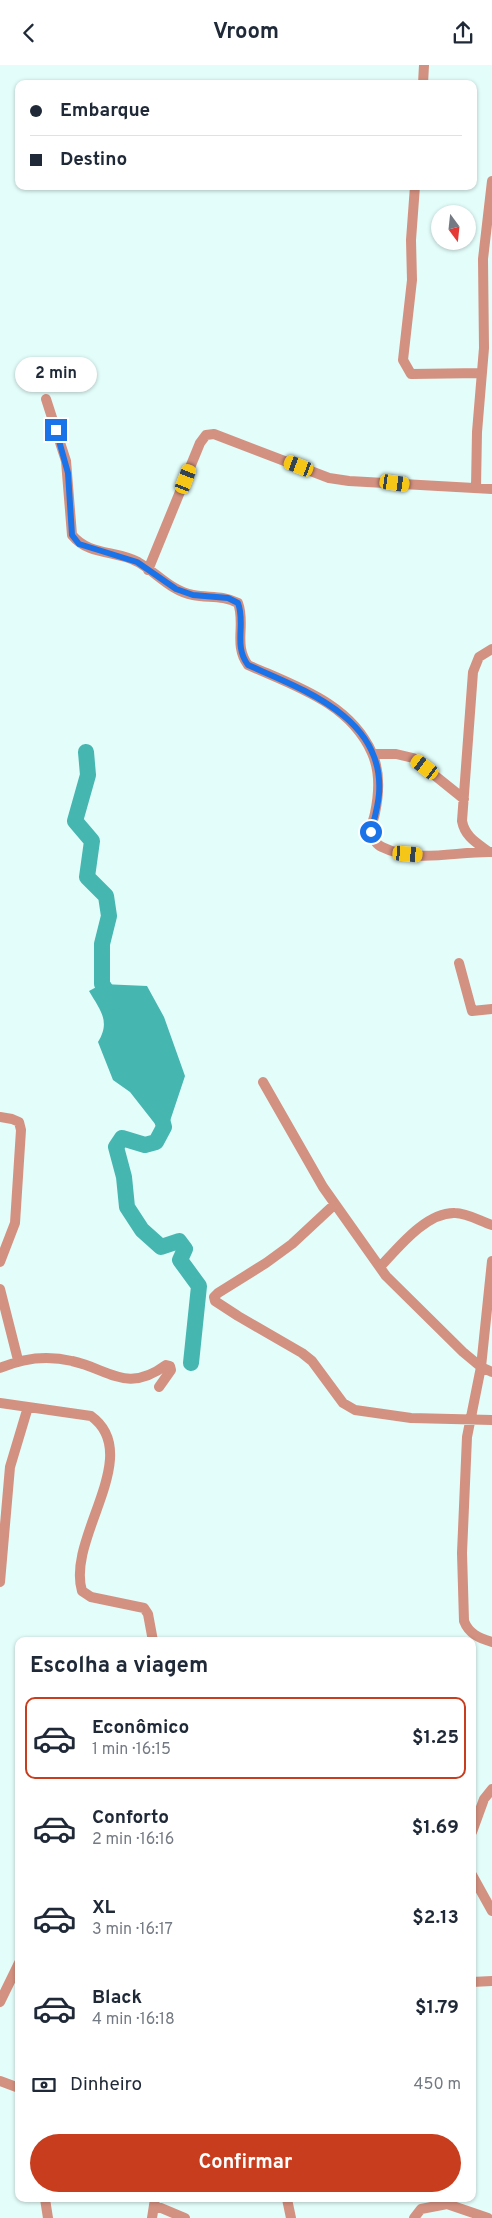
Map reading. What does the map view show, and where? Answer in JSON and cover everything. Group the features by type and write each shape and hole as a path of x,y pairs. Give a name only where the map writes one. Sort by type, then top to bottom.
{"street":[{"path":"423,80 424,65"},
{"path":"476,487 476,432 484,329 483,259 492,181"},
{"path":"416,190 411,240 412,280 403,360 411,374 482,373"},
{"path":"46,399 66,461 72,535 79,544 137,562 176,589 193,595 228,598 238,603 242,612 240,648 242,657 248,665 313,694 342,713 360,732 373,754 378,776 379,794 371,832 374,840 381,847 425,855 491,852"},
{"path":"148,570 200,443 206,435 214,434 328,478 349,481 492,489"},
{"path":"491,852 463,830 473,672 479,657 492,649"},
{"path":"373,754 396,754 413,758 464,799"},
{"path":"459,963 472,1011 492,1009"},
{"path":"263,1082 323,1187 380,1267 431,1321 481,1367 492,1372"},
{"path":"0,1117 12,1119 18,1123 21,1130 15,1223 0,1262"},
{"path":"335,1204 292,1244 218,1293 214,1297 215,1301 238,1317 302,1353 312,1361 343,1403 355,1410 411,1418 492,1420"},
{"path":"380,1267 412,1232 438,1216 453,1213 464,1214 492,1225"},
{"path":"492,1261 481,1367 468,1437 463,1501 464,1621 467,1629 472,1634 492,1641"},
{"path":"0,1289 18,1361"},
{"path":"0,1368 18,1361 40,1358 63,1359 123,1379 145,1377 166,1365 170,1366 171,1370 159,1387"},
{"path":"0,1403 91,1416 103,1425 109,1441 110,1468 79,1562 79,1581 82,1591 92,1597 144,1608 148,1614 153,1637"},
{"path":"0,1582 10,1467 28,1407"},
{"path":"476,1821 484,1799 492,1789"},
{"path":"476,1882 492,1911"},
{"path":"0,2002 15,1971"},
{"path":"476,1982 492,1981"},
{"path":"0,2081 15,2086"},
{"path":"45,2202 48,2218"},
{"path":"152,2218 155,2202 185,2218"},
{"path":"288,2202 291,2218"},
{"path":"414,2218 421,2209 447,2204 488,2218"}],"water":[{"path":"102,984 147,986 164,1017 185,1076 167,1130 159,1129 130,1092 113,1080 98,1042 102,1035 104,1022 100,1010 89,991"}],"waterway":[{"path":"86,752 88,775 75,821 92,841 87,877 106,896 109,916 102,944 102,984 114,1002"},
{"path":"159,1108 164,1127 156,1142 145,1145 122,1138 116,1147 124,1177 127,1207 142,1230 161,1247 179,1241 185,1249 180,1260 199,1286 191,1363"}],"route":[{"path":"56,430 68,473 69,512 72,535 79,544 137,562 176,589 193,595 228,598 238,603 242,612 239,634 240,648 242,657 248,665 313,694 342,713 360,732 373,754 378,776 379,794 371,832"}]}
